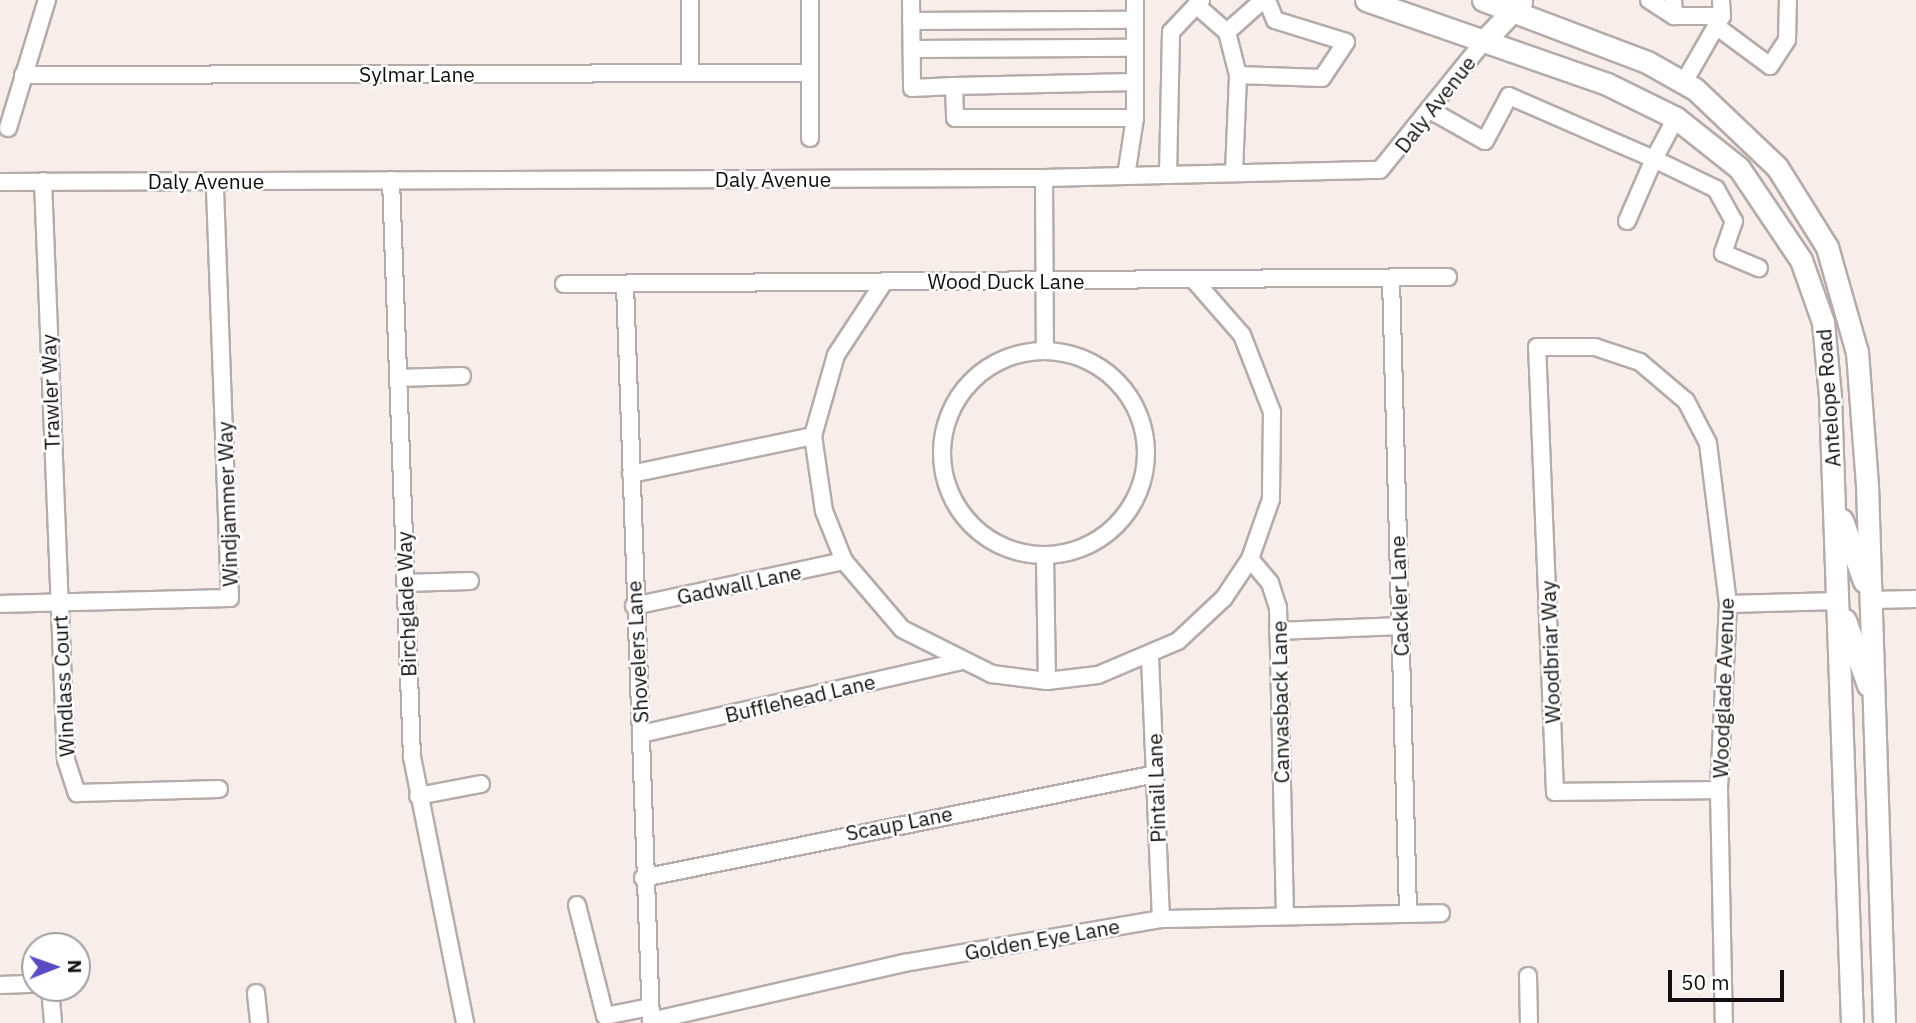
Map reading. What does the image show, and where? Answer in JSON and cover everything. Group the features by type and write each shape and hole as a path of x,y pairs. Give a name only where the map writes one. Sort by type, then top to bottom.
{"main road":[{"name":"Antelope Road","path":"1366,0 1607,84 1676,118 1739,168 1801,260 1823,322 1835,501 1852,1023"},
{"name":"Antelope Road","path":"1502,3 1684,82 1777,167 1813,218 1839,279 1857,352 1871,600 1884,1023"},
{"path":"1484,41 1502,3"},
{"path":"1835,501 1871,600"},
{"path":"1838,601 1874,704"}],"street":[{"path":"8,128 47,0"},
{"path":"690,0 690,73"},
{"path":"810,0 810,138"},
{"path":"911,0 912,88 1135,82"},
{"path":"1126,176 1135,118 1135,0"},
{"path":"1227,32 1265,0 1275,20 1346,42 1322,78 1238,75"},
{"path":"1648,0 1674,8 1720,14 1770,66 1787,40 1788,0"},
{"path":"1168,175 1171,32 1199,3 1227,32 1238,75 1234,172"},
{"path":"1684,82 1720,14"},
{"path":"911,21 1135,20"},
{"name":"Daly Avenue","path":"0,182 1044,178 1380,170 1484,41"},
{"path":"912,49 1135,48"},
{"name":"Sylmar Lane","path":"23,75 810,73"},
{"path":"954,86 955,118 1135,118"},
{"path":"1430,110 1485,141 1509,96 1654,159 1716,189 1734,221 1723,253 1759,268"},
{"path":"1627,221 1654,159 1676,118"},
{"path":"1044,178 1045,350"},
{"name":"Birchglade Way","path":"391,180 405,583 418,796 465,1023"},
{"name":"Trawler Way","path":"43,181 58,603"},
{"name":"Windjammer Way","path":"0,604 230,598 215,181"},
{"name":"Wood Duck Lane","path":"564,284 1448,277"},
{"name":"Cackler Lane","path":"1391,279 1408,913"},
{"path":"884,282 836,355 813,436 824,511 844,561 880,611 959,662 1047,681 1098,676 1150,657 1202,621 1250,559 1270,500 1275,443 1264,382 1242,335 1194,280"},
{"name":"Shovelers Lane","path":"625,284 634,606 641,734 643,878 650,1014"},
{"name":"Woodglade Avenue","path":"1537,347 1618,352 1651,368 1686,401 1710,455 1728,604 1719,790 1724,1023"},
{"name":"Woodbriar Way","path":"1537,347 1555,792 1719,790"},
{"path":"1045,350 1082,358 1113,377 1135,408 1145,463 1135,498 1113,528 1082,548 1045,556 1008,549 975,529 953,499 942,453 953,407 976,377 1007,357 1045,350"},
{"path":"398,378 463,376"},
{"path":"631,474 813,436"},
{"path":"1045,556 1047,681"},
{"name":"Canvasback Lane","path":"1250,559 1276,597 1285,916"},
{"name":"Gadwall Lane","path":"634,606 844,561"},
{"path":"405,583 470,581"},
{"path":"1871,600 1916,599"},
{"path":"1728,604 1838,601"},
{"name":"Windlass Court","path":"58,603 64,747 77,793 219,789"},
{"path":"1279,631 1399,626"},
{"name":"Pintail Lane","path":"1150,657 1161,919"},
{"name":"Bufflehead Lane","path":"641,734 959,662"},
{"name":"Scaup Lane","path":"643,878 1156,774"},
{"path":"418,796 481,784"},
{"path":"577,905 606,1019"},
{"name":"Golden Eye Lane","path":"606,1019 650,1014 904,963 1161,919 1441,913"},
{"path":"1528,976 1529,1023"},
{"path":"0,985 21,984"},
{"path":"256,993 260,1023"},
{"path":"51,1002 53,1023"}]}
